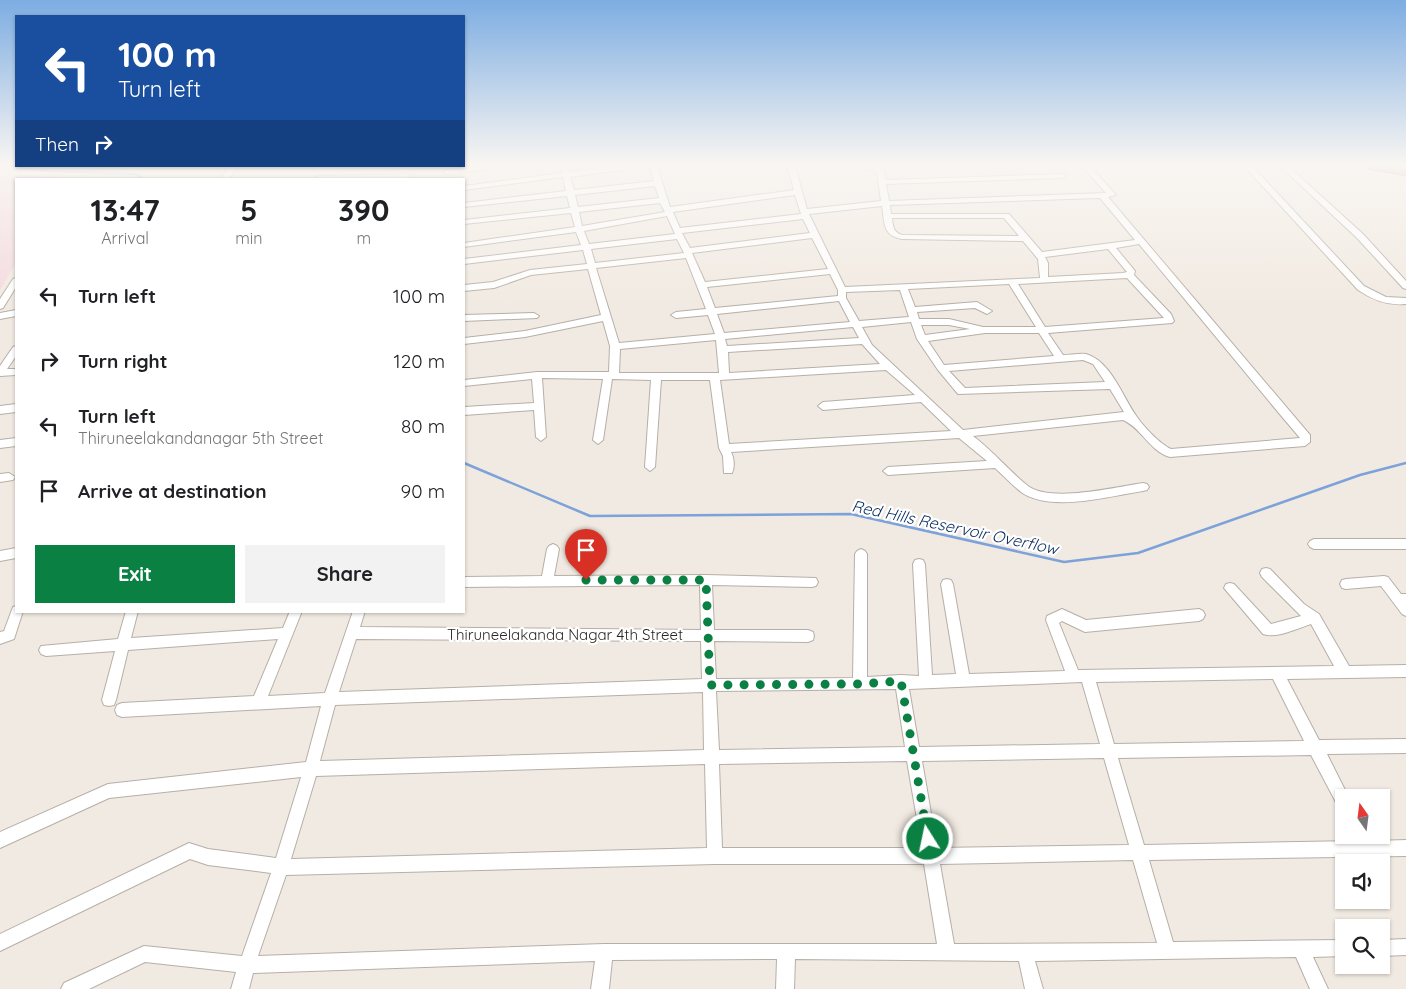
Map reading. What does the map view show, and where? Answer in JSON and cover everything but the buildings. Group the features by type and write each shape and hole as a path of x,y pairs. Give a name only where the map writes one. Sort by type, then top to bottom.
{"street":[{"path":"465,222 554,212"},
{"path":"575,212 615,346 598,440"},
{"path":"465,245 579,229 668,212"},
{"path":"669,212 703,285 723,349 719,377 724,448 728,456 728,470"},
{"path":"465,262 679,234 819,212"},
{"path":"887,212 890,230 897,237 1026,239"},
{"path":"941,368 1059,357 1084,357 1093,359 1113,384 1133,419 1162,450 1170,453 1305,442 1306,438 1117,212"},
{"path":"1291,212 1361,288 1381,299 1406,301"},
{"path":"1334,212 1360,236 1406,286"},
{"path":"805,214 833,271 856,326 865,341 888,367 1026,490 1042,496 1064,498 1143,487"},
{"path":"888,216 1002,216 1009,219 1040,255 1044,263 1044,280"},
{"path":"465,288 494,285 530,273 815,235"},
{"path":"1040,255 1142,241"},
{"path":"1110,246 1131,271 1129,275"},
{"path":"703,285 833,271"},
{"path":"676,315 904,287 1129,275 1168,316 1169,321 1042,330 985,330 922,339"},
{"path":"1012,282 1059,357"},
{"path":"0,306 15,284"},
{"path":"904,287 922,339 941,368 958,389 966,393 1113,384"},
{"path":"615,346 856,326 977,305 987,311"},
{"path":"0,316 15,313"},
{"path":"465,318 534,316"},
{"path":"465,341 525,334 606,317"},
{"path":"913,317 985,330"},
{"path":"723,349 865,341"},
{"path":"0,373 15,350"},
{"path":"465,383 536,375 656,378 719,377 888,367"},
{"path":"0,373 15,372"},
{"path":"536,375 541,438"},
{"path":"650,467 656,378"},
{"path":"823,406 924,398"},
{"path":"465,411 539,406"},
{"path":"0,410 15,408"},
{"path":"724,448 961,434 1109,417 1124,416 1133,419"},
{"path":"0,444 15,442"},
{"path":"888,471 998,464"},
{"path":"1314,544 1406,544"},
{"path":"547,580 552,549"},
{"path":"0,556 15,552"},
{"path":"860,684 861,554"},
{"path":"918,564 926,680"},
{"path":"1266,573 1300,608 1314,618 1345,672"},
{"path":"706,580 715,856"},
{"path":"465,582 706,580 812,582"},
{"path":"1346,584 1384,581 1402,599 1406,610"},
{"path":"947,584 963,679"},
{"path":"1230,588 1268,630 1314,618"},
{"path":"0,638 9,635 16,613"},
{"path":"109,700 131,613"},
{"path":"258,704 295,613"},
{"path":"240,989 281,867 330,699 359,613"},
{"path":"1168,952 1110,752 1081,676 1052,620 1062,616 1085,626 1198,615"},
{"path":"46,650 287,633"},
{"name":"Thiruneelakanda Nagar 4th Street","path":"352,633 808,636"},
{"path":"122,710 330,699 710,685 860,684 926,680 1081,676 1406,671"},
{"path":"1277,673 1337,789"},
{"path":"901,681 947,952"},
{"path":"0,840 108,791 311,769 712,757 1406,746"},
{"path":"0,942 189,851 208,857 281,867 715,856 931,856 1140,852 1335,843"},
{"path":"1378,844 1406,848"},
{"path":"1390,948 1406,947"},
{"path":"70,989 144,954 247,965 604,952 1025,953 1335,948"},
{"path":"1301,949 1319,989"},
{"path":"786,951 786,989"},
{"path":"600,989 604,952"},
{"path":"1025,953 1034,989"}],"shaded area":[{"path":"0,212 15,212 15,265 0,290"}],"waterway":[{"name":"Red Hills Reservoir Overflow","path":"465,463 590,516 851,514 1064,562 1138,553 1360,475 1406,463"}],"route":[{"path":"586,580 706,580 710,685 860,684 901,681 928,839"}]}
